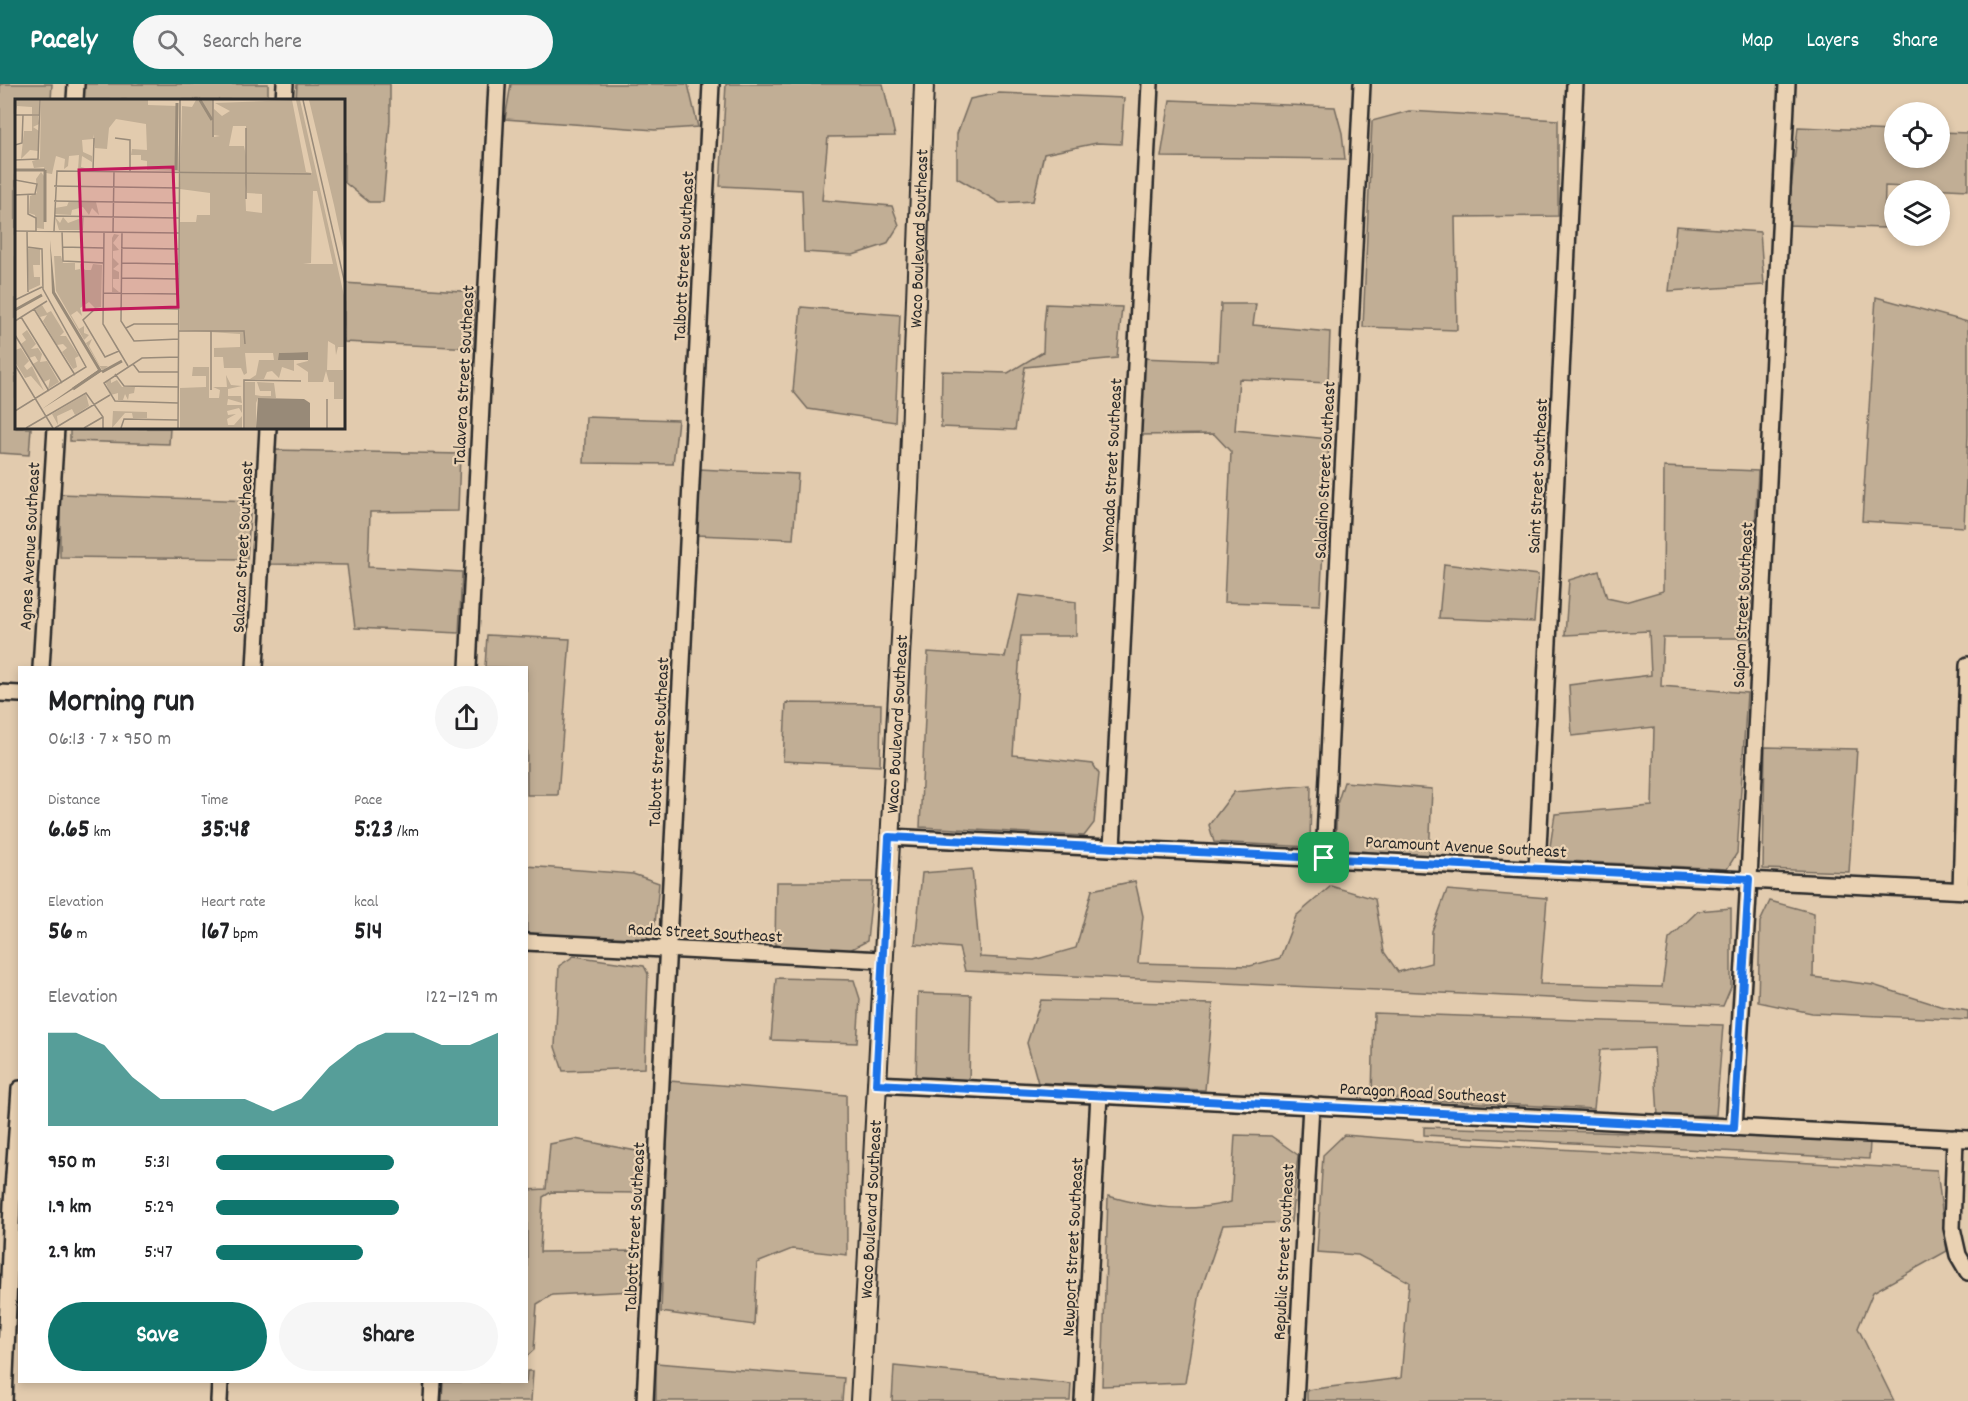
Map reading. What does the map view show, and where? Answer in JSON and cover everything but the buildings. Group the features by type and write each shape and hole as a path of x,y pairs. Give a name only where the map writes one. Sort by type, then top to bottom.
{"street":[{"path":"75,99 76,84"},
{"path":"284,99 285,84"},
{"name":"Talavera Street Southeast","path":"468,666 497,84"},
{"name":"Talbott Street Southeast","path":"645,1401 711,84"},
{"name":"Waco Boulevard Southeast","path":"860,1401 909,489 924,84"},
{"name":"Yamada Street Southeast","path":"1112,848 1150,84"},
{"name":"Saladino Street Southeast","path":"1324,858 1362,84"},
{"name":"Saint Street Southeast","path":"1537,869 1575,84"},
{"name":"Saipan Street Southeast","path":"1734,1128 1749,879 1787,84"},
{"name":"Agnes Avenue Southeast","path":"41,666 56,429"},
{"name":"Salazar Street Southeast","path":"255,666 268,429"},
{"path":"1965,890 1968,665"},
{"path":"0,693 18,694"},
{"name":"Paramount Avenue Southeast","path":"889,837 1965,890"},
{"name":"Rada Street Southeast","path":"528,942 882,960"},
{"name":"Paragon Road Southeast","path":"876,1084 1962,1139"},
{"name":"Newport Street Southeast","path":"1083,1401 1099,1094"},
{"path":"4,1401 6,1204 18,1105"},
{"name":"Republic Street Southeast","path":"1295,1401 1311,1105"},
{"path":"1962,1139 1952,1228 1958,1255 1968,1272"},
{"path":"219,1401 220,1383"},
{"path":"432,1401 433,1383"}],"shaded area":[{"path":"0,84 52,84 51,99 15,99 15,429 31,429 29,455 0,453"},
{"path":"81,84 268,84 268,99 80,99"},
{"path":"297,84 390,84 390,121 383,202 369,202 345,183 345,99 296,99"},
{"path":"511,84 688,84 698,127 655,130 505,119"},
{"path":"726,84 883,84 895,136 828,137 822,200 892,206 899,225 887,244 853,255 804,252 802,190 720,186"},
{"path":"999,93 1124,98 1121,144 1097,143 1044,154 1033,201 1000,203 957,178 957,134 970,99"},
{"path":"1170,100 1335,107 1342,133 1345,159 1161,157"},
{"path":"1409,111 1558,120 1558,216 1455,217 1457,330 1363,327 1372,121"},
{"path":"1798,127 1884,131 1884,168 1950,168 1950,132 1968,133 1968,190 1950,189 1950,180 1884,180 1884,228 1787,225"},
{"path":"1676,226 1760,232 1764,285 1669,291"},
{"path":"345,283 475,292 474,348 345,342"},
{"path":"1876,297 1968,322 1968,434 1964,527 1862,521"},
{"path":"1046,304 1122,307 1117,358 1025,367 1015,430 941,427 942,371 1008,373 1043,352"},
{"path":"1221,304 1256,304 1253,325 1330,332 1328,383 1239,379 1235,430 1329,439 1320,605 1224,602 1231,452 1214,434 1139,435 1140,358 1218,361"},
{"path":"801,307 900,315 895,422 808,409 793,391"},
{"path":"586,417 678,420 673,464 584,463"},
{"path":"70,429 170,429 169,444 70,441"},
{"path":"275,450 460,454 458,511 370,512 368,567 462,572 459,633 355,628 347,565 268,564"},
{"path":"1664,467 1758,471 1749,638 1663,638 1661,686 1747,693 1737,853 1727,869 1548,860 1555,814 1652,806 1654,727 1572,736 1569,685 1651,675 1649,631 1565,635 1569,580 1599,571 1607,598 1625,602 1663,591"},
{"path":"699,469 798,474 793,539 696,535"},
{"path":"60,494 251,501 247,559 60,557"},
{"path":"1444,564 1538,575 1534,622 1439,618"},
{"path":"1019,595 1076,602 1076,636 1021,636 1013,755 1093,764 1099,774 1094,823 1084,836 920,827 928,652 1005,657"},
{"path":"487,635 570,639 558,795 528,795 528,666 485,666"},
{"path":"786,703 881,704 880,766 783,761"},
{"path":"1765,747 1857,749 1849,872 1763,869"},
{"path":"1344,782 1432,789 1429,857 1335,849 1337,804"},
{"path":"1311,785 1310,847 1214,842 1209,825 1234,792"},
{"path":"528,866 633,874 659,883 655,924 644,943 528,933"},
{"path":"972,869 980,957 1034,960 1076,948 1092,890 1135,881 1143,916 1138,963 1250,966 1280,958 1296,916 1331,886 1375,899 1384,952 1398,972 1431,963 1432,931 1447,890 1547,898 1540,984 1662,987 1669,939 1698,911 1731,908 1731,987 1723,1006 965,971 959,948 915,944 922,873"},
{"path":"776,882 873,882 867,941 846,952 775,948"},
{"path":"1770,901 1814,913 1813,977 1873,985 1940,1006 1968,1011 1968,1020 1812,1013 1758,1002 1760,922"},
{"path":"574,956 644,966 648,974 645,1068 563,1071 555,1047 559,966"},
{"path":"776,978 854,980 860,999 857,1043 771,1040"},
{"path":"918,993 971,995 969,1081 916,1079"},
{"path":"1041,1000 1213,1004 1205,1090 1038,1083 1027,1043"},
{"path":"1374,1013 1723,1025 1716,1115 1658,1116 1654,1048 1600,1050 1594,1109 1372,1097"},
{"path":"669,1081 846,1095 847,1255 792,1249 757,1263 754,1325 661,1312"},
{"path":"1424,1127 1870,1142 1869,1159 1424,1135"},
{"path":"1235,1135 1271,1136 1298,1155 1291,1222 1223,1225 1200,1293 1185,1383 1102,1386 1108,1196 1139,1204 1170,1208 1200,1207 1231,1202"},
{"path":"1344,1135 1432,1142 1937,1170 1947,1251 1873,1292 1858,1328 1894,1401 1307,1401 1307,1390 1401,1378 1409,1282 1358,1255 1317,1252 1323,1155"},
{"path":"575,1139 636,1151 640,1193 551,1192 543,1197 540,1252 635,1251 634,1291 552,1295 537,1304 534,1350 528,1355 528,1190 546,1189 550,1144"},
{"path":"656,1363 844,1378 842,1401 656,1401"},
{"path":"894,1366 1071,1384 1070,1401 892,1401"},
{"path":"528,1371 533,1371 531,1401 442,1401 443,1383 528,1383"}],"route":[{"path":"889,837 1324,858 1749,879 1734,1128 876,1084 889,837"}]}
